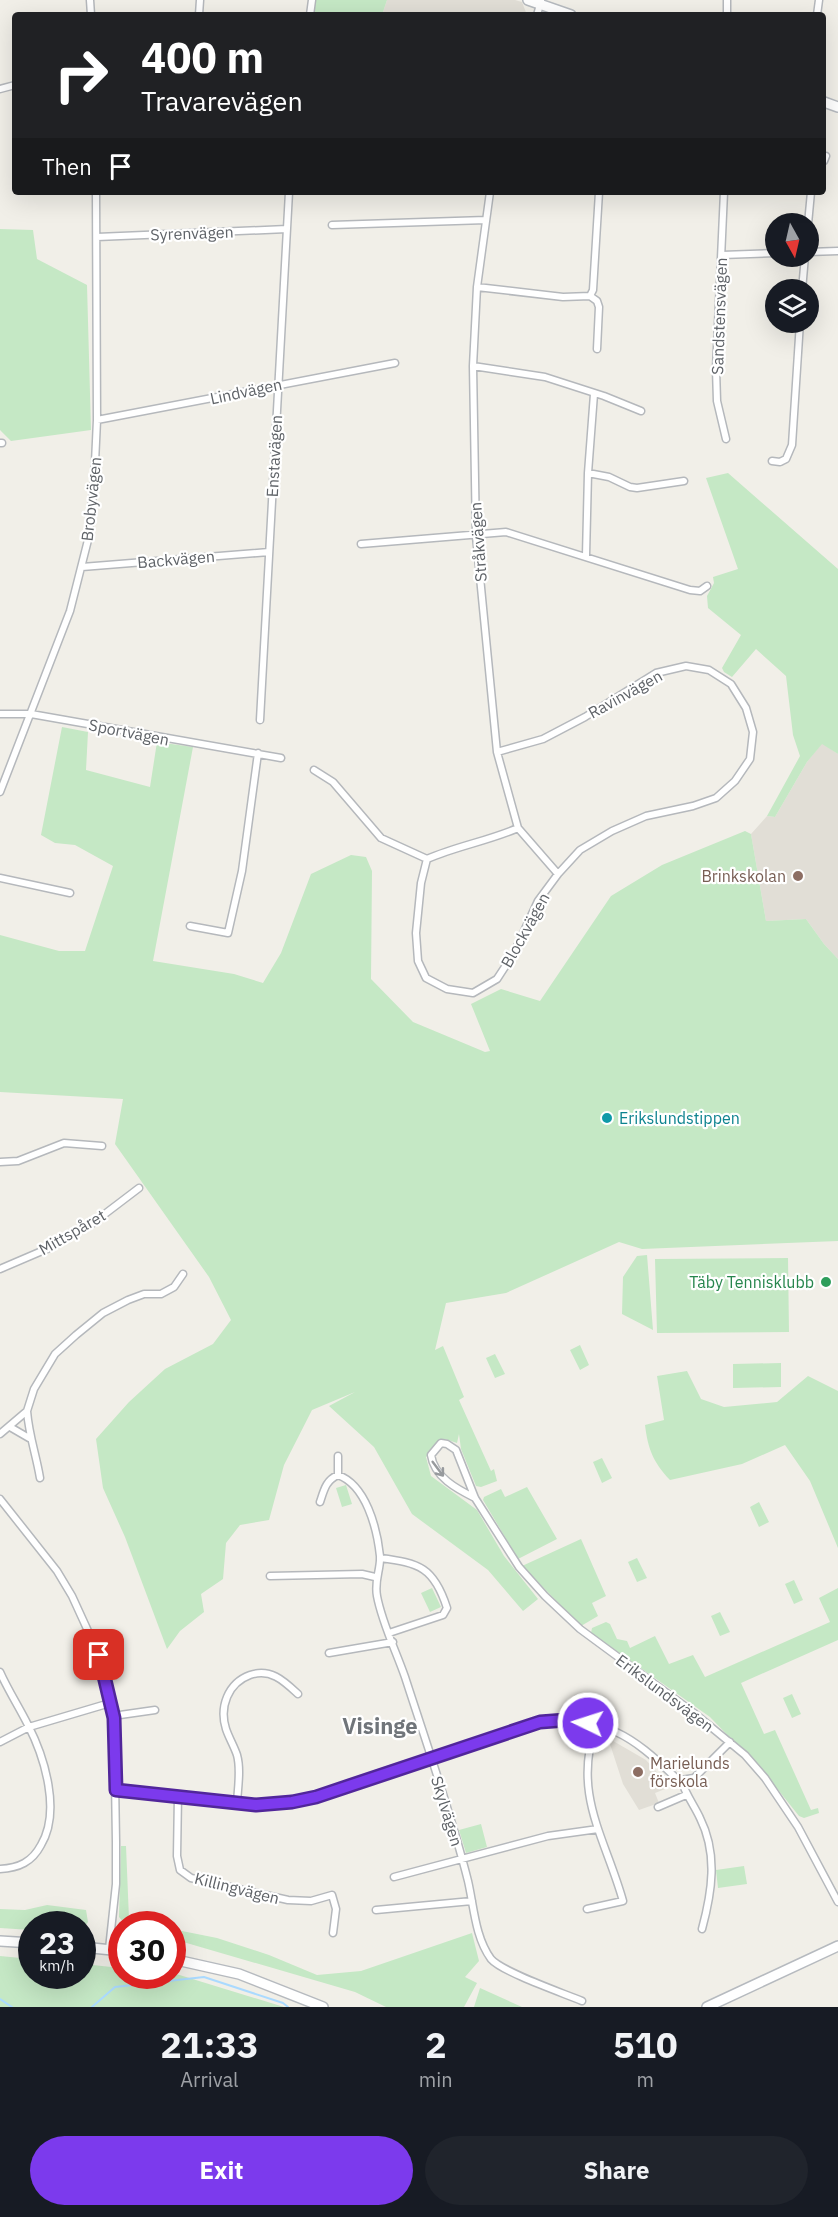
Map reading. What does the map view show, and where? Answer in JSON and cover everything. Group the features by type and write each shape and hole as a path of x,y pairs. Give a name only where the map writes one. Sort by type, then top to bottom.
{"main road":[{"path":"528,0 540,2 564,12"},
{"path":"0,1941 18,1942"},
{"path":"707,2007 838,1946"},
{"path":"186,1962 239,1974 323,2007"}],"street":[{"name":"Brobyvägen","path":"0,792 70,611 88,540 98,420 96,195"},
{"name":"Enstavägen","path":"260,720 289,195"},
{"name":"Stråkvägen","path":"490,195 477,287 472,366 476,536 496,752 518,828 558,874"},
{"path":"590,296 593,290 599,195"},
{"name":"Sandstensvägen","path":"724,195 716,369 717,400 726,439"},
{"path":"809,213 811,195"},
{"path":"332,225 486,220"},
{"name":"Syrenvägen","path":"97,237 287,229"},
{"path":"819,252 838,251"},
{"path":"722,255 765,253"},
{"path":"477,287 563,297 590,296 597,301 599,307 597,349"},
{"path":"772,461 780,462 786,459 792,445 799,333"},
{"name":"Lindvägen","path":"98,420 395,363"},
{"path":"472,366 544,377 618,401 641,411"},
{"path":"586,556 588,473 594,394"},
{"path":"588,473 609,477 637,488 684,481"},
{"path":"361,544 506,532 690,590 700,591 707,586"},
{"name":"Backvägen","path":"82,567 269,552"},
{"name":"Ravinvägen","path":"496,752 543,739 585,717 656,673 686,666 710,670 731,684 746,708 753,732 750,759 735,781 716,798 693,806 646,816 612,831 580,850 558,874"},
{"name":"Sportvägen","path":"0,714 31,714 166,740 281,758"},
{"path":"190,926 228,933 244,862 258,753"},
{"path":"314,770 333,782 381,838 427,859 451,849 494,839 518,828"},
{"name":"Blockvägen","path":"427,859 421,883 416,933 418,961 426,978 447,989 473,993 497,979 514,953 538,902 558,874"},
{"path":"0,878 70,893"},
{"path":"0,1162 18,1161 64,1143 102,1146"},
{"name":"Mittspåret","path":"0,1269 56,1245 70,1234 89,1226 139,1188"},
{"path":"40,1478 36,1454 30,1438 27,1411 34,1389 55,1354 103,1313 144,1294 161,1293 174,1287 183,1274"},
{"path":"0,1434 27,1411"},
{"path":"10,1427 30,1438"},
{"name":"Erikslundsvägen","path":"475,1498 456,1488 432,1463 431,1455 441,1443 456,1450 475,1498 519,1568 580,1629 694,1713 730,1742 765,1778 798,1827 838,1902"},
{"path":"320,1502 327,1483 332,1477 338,1475 338,1456"},
{"name":"Skylvägen","path":"338,1475 348,1478 359,1490 376,1534 380,1558 375,1577 376,1595 462,1858 482,1945 493,1961 582,2001"},
{"path":"0,1499 57,1571 72,1596 99,1655 107,1682 113,1716 116,1790 116,1884 113,1911"},
{"path":"380,1558 413,1563 427,1571 443,1595 447,1608 443,1615 435,1619 389,1633"},
{"path":"270,1576 362,1574 375,1577"},
{"path":"329,1653 393,1642"},
{"path":"0,1672 29,1727 45,1769 51,1802 50,1824 42,1845 27,1863 12,1869 0,1869"},
{"path":"237,1802 238,1757 226,1728 223,1713 232,1687 243,1677 257,1672 273,1674 298,1694"},
{"path":"0,1742 29,1727 110,1703"},
{"path":"113,1716 155,1710"},
{"path":"116,1790 256,1805 292,1802 316,1797 540,1722 566,1720 619,1732 638,1744 681,1780 694,1778 730,1742"},
{"path":"587,1909 623,1901 615,1872 598,1829 586,1783 590,1742 596,1725"},
{"path":"681,1780 686,1796 700,1819 711,1849 713,1876 702,1929"},
{"name":"Killingvägen","path":"178,1796 177,1856 180,1870 191,1878 288,1900 311,1901 332,1895 336,1909 333,1933"},
{"path":"658,1807 686,1796"},
{"path":"394,1877 548,1836 598,1829"},
{"path":"376,1910 472,1901"}],"shaded area":[{"path":"387,0 515,0 522,2 526,12 383,12"},
{"name":"Brinkskolan","path":"822,743 838,754 838,959 806,919 766,921 751,834 767,816 775,817 807,762"},
{"name":"Marielunds förskola","path":"608,1738 646,1760 670,1787 655,1793 659,1803 639,1810 623,1784"}],"green space":[{"path":"315,0 387,0 383,12 313,12"},
{"path":"0,229 33,230 37,259 87,285 91,430 11,441 0,430"},
{"path":"728,473 838,569 838,754 822,744 807,762 775,817 767,816 800,756 793,735 786,676 756,649 732,677 724,672 722,668 741,635 708,608 707,596 714,583 713,577 738,569 706,478"},
{"path":"62,727 88,732 86,770 150,787 157,742 193,747 153,961 234,974 263,983 281,953 311,874 351,855 366,857 372,871 371,979 413,1022 485,1052 490,1051 471,1004 501,989 540,1001 611,896 662,865 745,831 751,834 766,921 806,919 838,959 838,1241 642,1249 619,1242 506,1293 446,1303 435,1350 443,1346 464,1397 459,1400 491,1471 494,1469 497,1481 481,1487 476,1486 461,1449 459,1434 457,1443 445,1439 426,1457 431,1476 477,1510 504,1556 538,1599 523,1611 488,1570 412,1514 374,1447 329,1406 355,1392 312,1410 284,1465 269,1520 240,1525 226,1543 223,1579 201,1594 204,1612 180,1631 167,1649 125,1537 103,1488 96,1439 129,1402 165,1369 213,1344 231,1320 209,1277 115,1144 123,1099 0,1092 0,935 59,951 85,951 113,866 75,845 55,843 41,835"},
{"path":"647,1255 653,1330 622,1314 623,1277 637,1256"},
{"path":"788,1258 789,1332 657,1333 655,1259"},
{"path":"580,1345 589,1365 580,1370 570,1350"},
{"path":"495,1354 505,1374 495,1378 486,1358"},
{"path":"781,1363 781,1387 733,1388 733,1364"},
{"path":"687,1371 701,1399 724,1407 777,1402 808,1376 838,1391 838,1548 810,1481 785,1445 742,1464 670,1480 664,1473 652,1455 645,1425 664,1420 657,1376"},
{"path":"602,1458 612,1478 602,1483 593,1462"},
{"path":"346,1485 352,1504 342,1507 336,1488"},
{"path":"527,1487 557,1539 518,1559 483,1500 484,1497 501,1489 505,1497"},
{"path":"759,1502 769,1522 759,1527 750,1507"},
{"path":"581,1539 606,1596 592,1603 598,1616 581,1626 522,1566"},
{"path":"637,1558 647,1578 637,1582 628,1562"},
{"path":"794,1580 803,1600 794,1604 785,1584"},
{"path":"432,1588 441,1607 430,1612 421,1593"},
{"path":"838,1588 838,1640 741,1683 764,1734 775,1730 811,1810 818,1808 819,1813 804,1818 799,1816 767,1776 710,1717 591,1633 592,1628 606,1622 610,1624 617,1639 627,1641 630,1648 655,1636 669,1664 693,1655 705,1677 830,1622 819,1598"},
{"path":"720,1612 730,1632 720,1636 711,1616"},
{"path":"792,1694 801,1714 792,1718 783,1698"},
{"path":"481,1824 487,1847 466,1853 459,1830"},
{"path":"121,1846 126,1846 129,1911 119,1911"},
{"path":"744,1866 747,1884 718,1888 716,1870"},
{"path":"47,1905 86,1911 18,1911 18,1929 0,1928 0,1909 25,1910"},
{"path":"186,1932 217,1938 269,1955 317,1975 361,1971 472,1933 479,1961 465,1977 477,1983 464,2007 386,2007 355,1992 186,1943"},
{"path":"0,1956 18,1958 18,1989 96,1989 96,1965 108,1967 108,1989 186,1989 186,1977 284,2007 0,2007"},
{"path":"480,1988 522,2007 474,2007"}],"waterway":[{"path":"92,2007 115,1987 204,1977 283,2003 288,2007"},
{"path":"0,1999 12,2007"}],"place":[{"name":"Brinkskolan","path":"798,876"},
{"name":"Erikslundstippen","path":"607,1118"},
{"name":"Täby Tennisklubb","path":"826,1282"},
{"name":"Marielunds förskola","path":"638,1772"}],"district":[{"name":"Visinge","path":"380,1726"}],"route":[{"path":"99,1655 114,1718 116,1790 256,1805 292,1802 316,1797 540,1722 566,1720 588,1723"}]}
